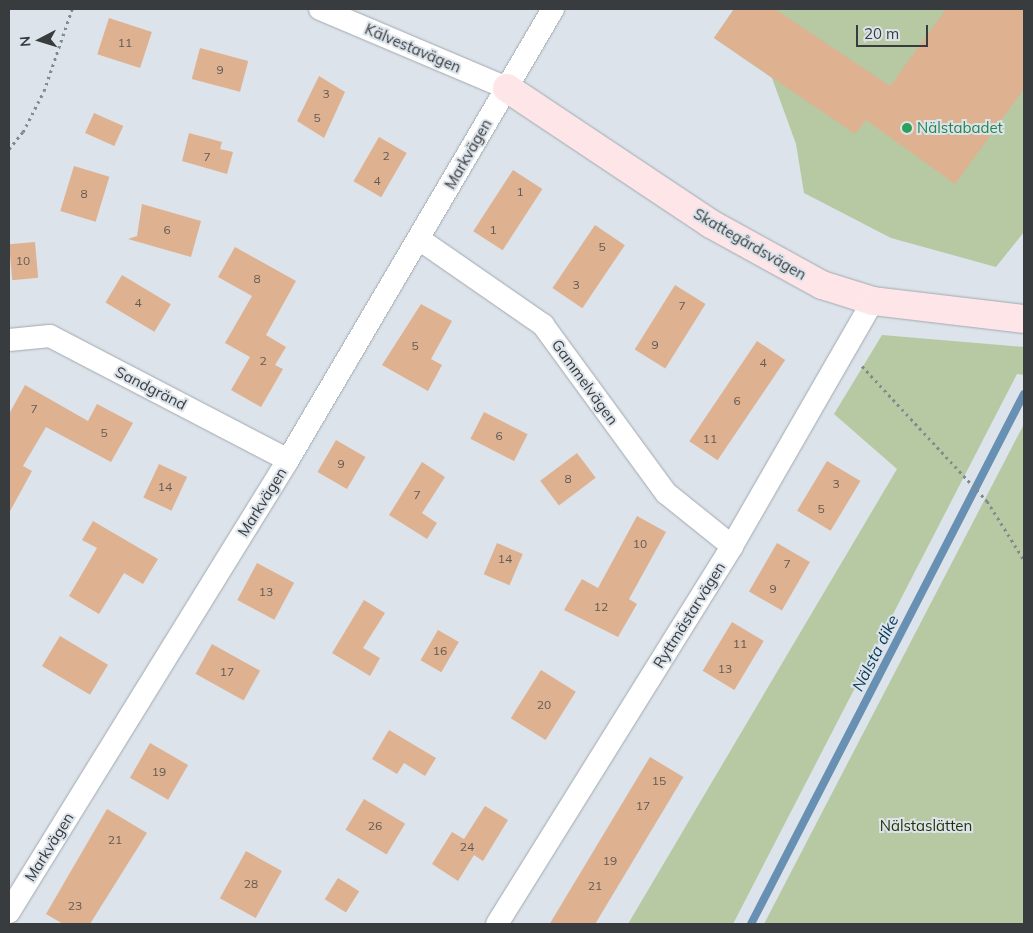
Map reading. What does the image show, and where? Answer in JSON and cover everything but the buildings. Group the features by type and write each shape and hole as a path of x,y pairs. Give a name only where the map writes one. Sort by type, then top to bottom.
{"street":[{"name":"Kälvestavägen","path":"320,9 507,88"},
{"name":"Markvägen","path":"9,912 288,460 552,9"},
{"name":"Skattegårdsvägen","path":"507,88 711,224 822,285 873,301 1024,319"},
{"name":"Gammelvägen","path":"419,239 544,325 666,493 732,546"},
{"name":"Ryttmästarvägen","path":"498,924 732,546 873,301"},
{"name":"Sandgränd","path":"9,340 50,336 288,460"}],"path":[{"path":"9,149 24,132 44,91 72,9"},
{"path":"847,349 987,501 1024,560"}],"green space":[{"name":"Nälstabadet","path":"734,9 1024,9 1024,232 996,267 891,238 804,193 796,144 772,78 714,38"},
{"path":"882,335 1024,347 1024,375 1017,374 733,924 628,924 897,469 834,414"},
{"name":"Nälstaslätten","path":"1024,424 1024,924 764,924"}],"waterway":[{"name":"Nälsta dike","path":"751,924 1024,394"}],"place":[{"name":"Nälstabadet","path":"907,128"}]}
